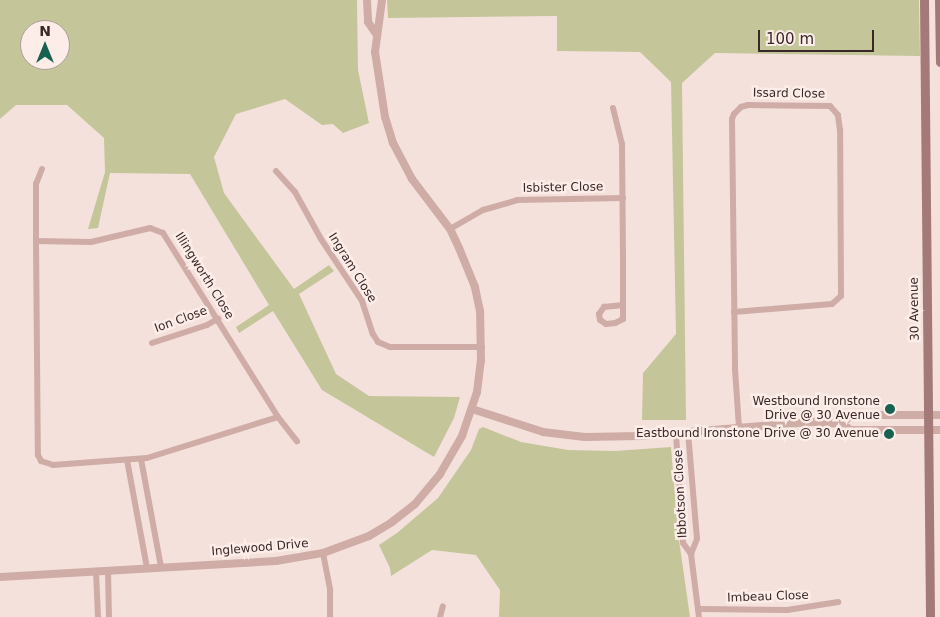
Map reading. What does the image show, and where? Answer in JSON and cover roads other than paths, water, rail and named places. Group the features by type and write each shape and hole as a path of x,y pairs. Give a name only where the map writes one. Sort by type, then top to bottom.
{"main road":[{"name":"30 Avenue","path":"924,0 930,617"},
{"path":"940,0 940,62"}],"street":[{"name":"Inglewood Drive","path":"367,0 368,22 376,34"},
{"name":"Inglewood Drive","path":"0,577 276,561 323,553 369,536 414,504 440,474 462,436 472,409 480,374 482,347 480,311 475,287 450,229 412,178 393,143 379,90 376,34 382,0"},
{"name":"Issard Close","path":"734,312 832,304 838,301 841,296 840,130 838,115 830,106 748,105 741,107 734,114 734,312 736,407 739,427"},
{"path":"613,108 622,144 623,305"},
{"path":"42,169 36,184 38,455 41,461 53,465 141,459 278,417"},
{"name":"Ingram Close","path":"276,171 296,192 320,239 358,295 378,342 390,347 482,347"},
{"name":"Isbister Close","path":"450,229 483,210 517,200 623,198"},
{"name":"Illingworth Close","path":"36,241 90,242 150,228 157,229 166,236 278,417 297,441"},
{"name":"Ion Close","path":"152,343 207,325 218,319"},
{"path":"472,409 527,428 563,435 616,438 813,422 842,424 851,430 940,430"},
{"path":"842,424 851,416 940,415"},
{"name":"Ibbotson Close","path":"688,432 696,539 691,554"},
{"name":"Ibbotson Close","path":"676,434 684,543 691,554 699,617"},
{"path":"141,459 161,567"},
{"path":"127,460 147,568"},
{"path":"323,553 330,590 330,617"},
{"path":"108,570 109,617"},
{"path":"96,571 98,617"},
{"name":"Imbeau Close","path":"699,609 787,610 838,602"},
{"path":"440,617 443,606"}],"place":[{"name":"Westbound Ironstone Drive @ 30 Avenue","path":"890,409"},
{"name":"Eastbound Ironstone Drive @ 30 Avenue","path":"889,434"}]}
